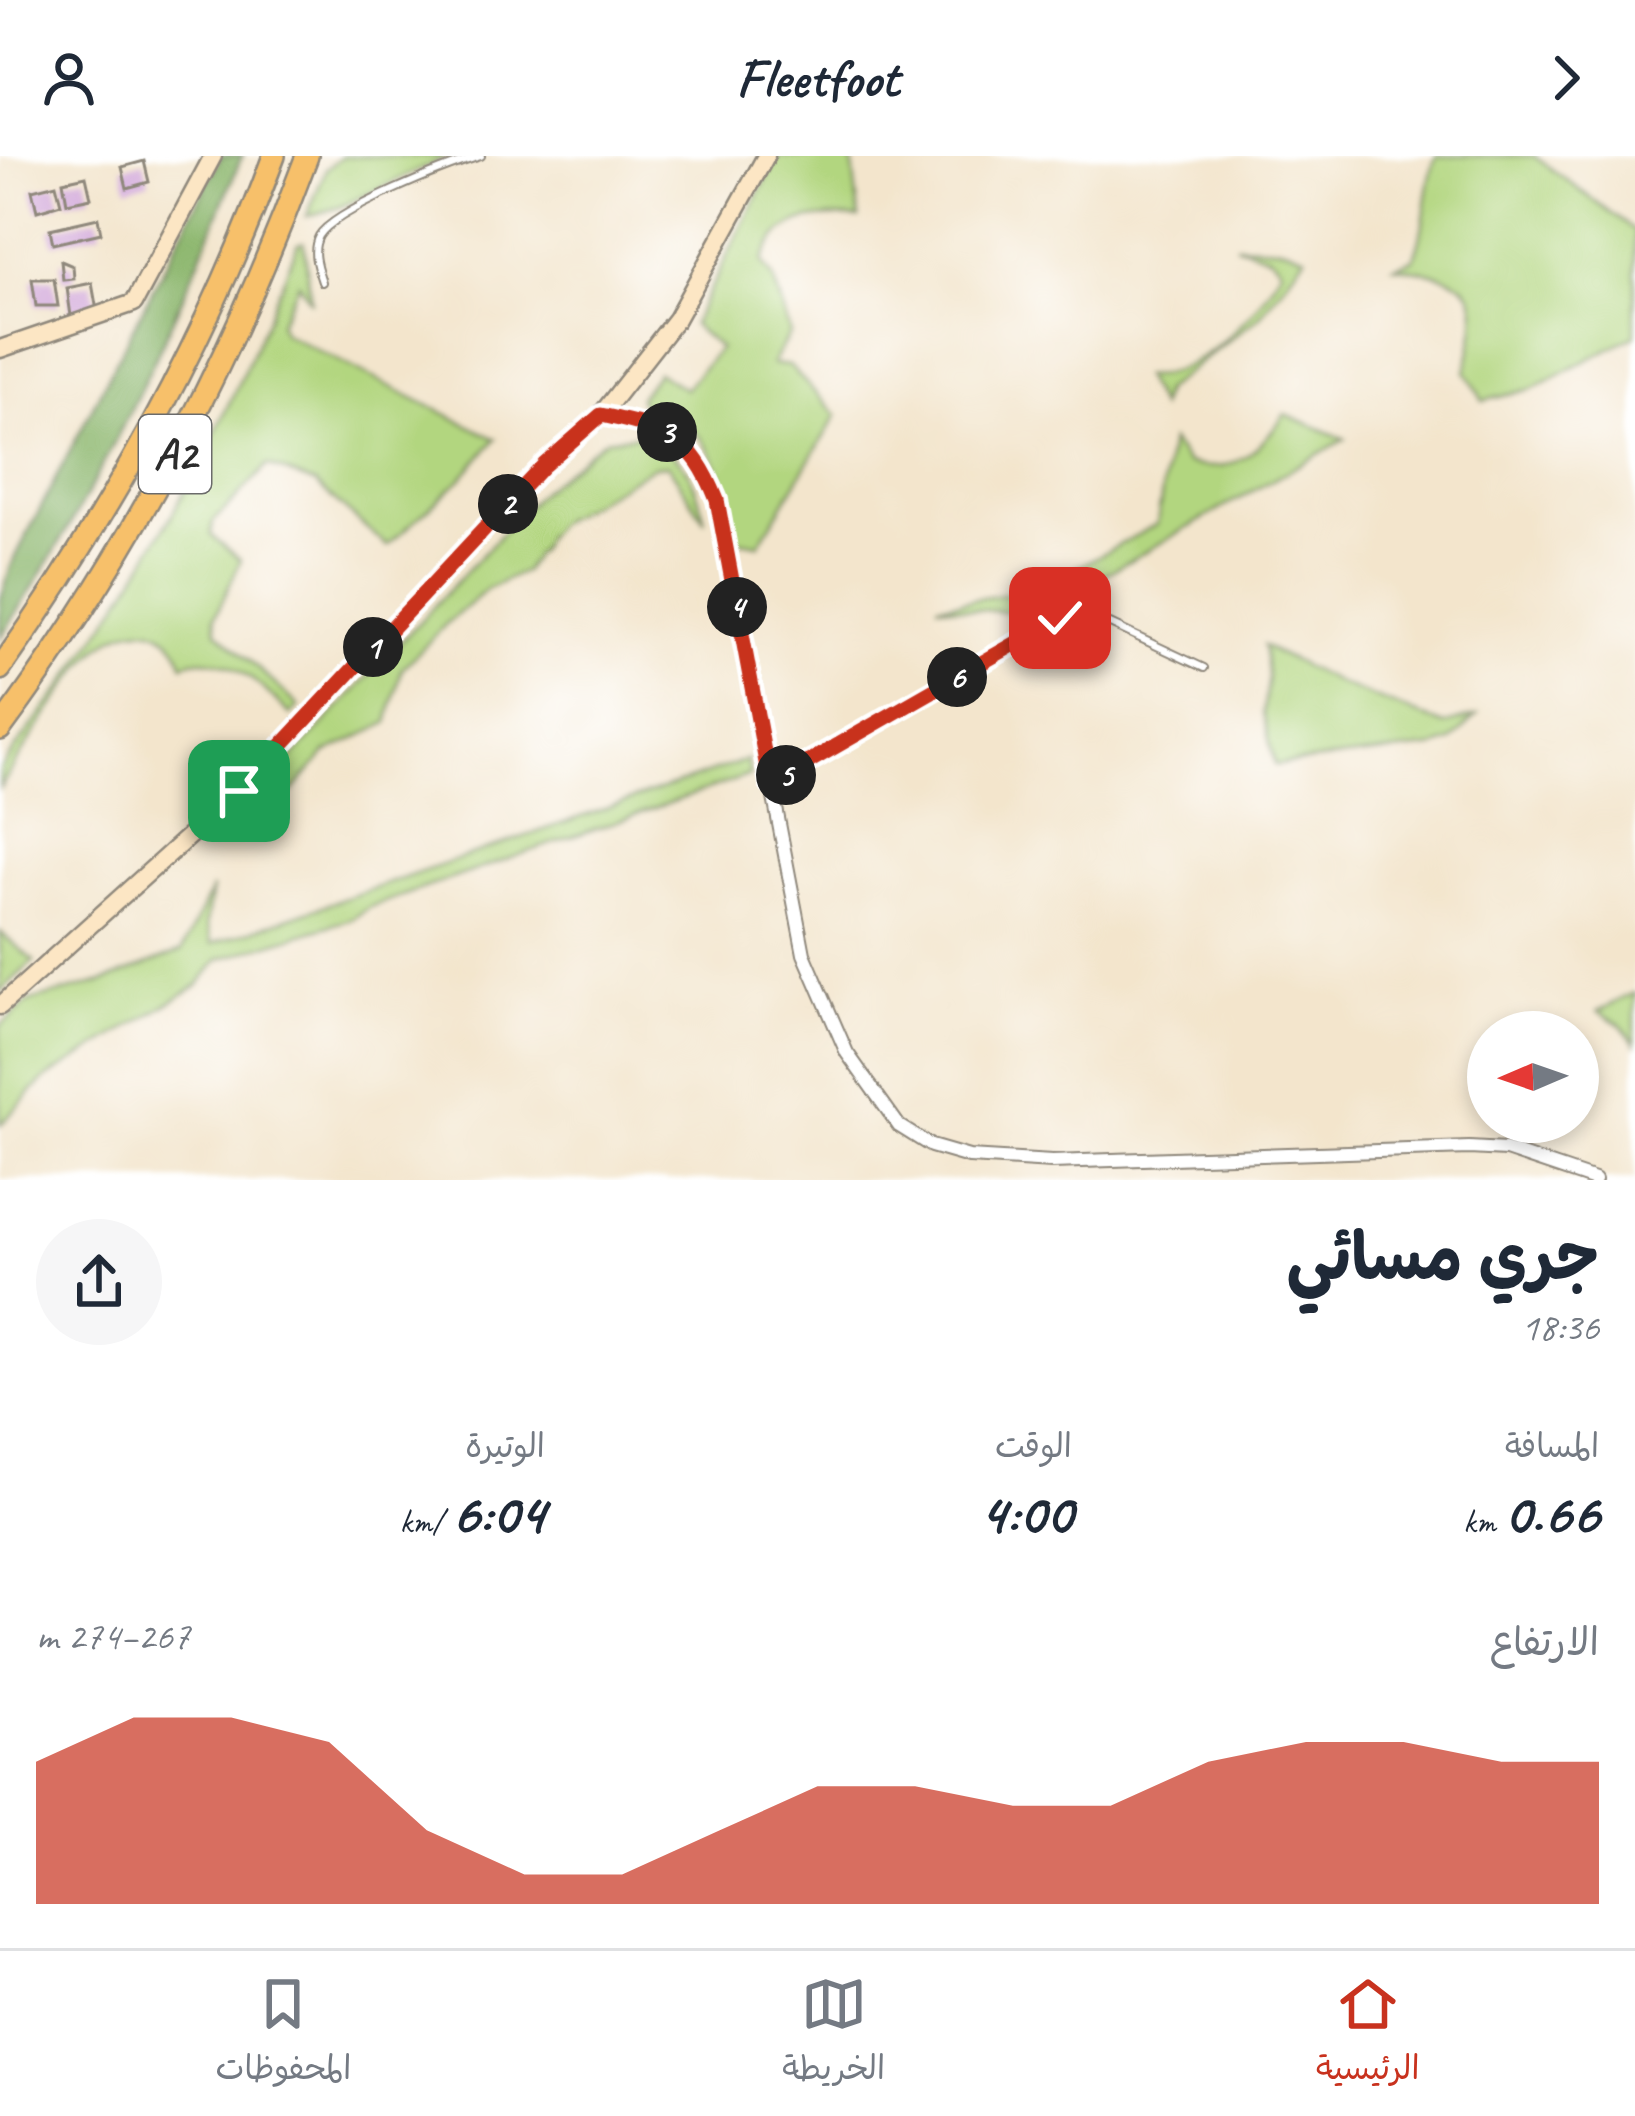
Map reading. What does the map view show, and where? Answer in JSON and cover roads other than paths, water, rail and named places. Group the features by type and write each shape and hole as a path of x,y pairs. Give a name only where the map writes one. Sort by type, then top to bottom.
{"highway":[{"name":"A2","path":"0,669 115,496 251,219 274,156"},
{"name":"A2","path":"0,729 95,596 147,508 224,360 307,156"}],"street":[{"path":"0,349 134,303 213,156"},
{"path":"0,1006 239,791 531,478 601,415 676,319 766,156"},
{"path":"601,415 675,435 702,463 717,500 804,954 824,1003 873,1093 899,1126 931,1146 969,1157 1052,1162 1469,1148 1506,1150 1595,1180"}],"lane":[{"path":"322,282 314,248 322,230 424,174 481,156"},
{"path":"770,784 1060,618 1110,624 1204,668"}]}
